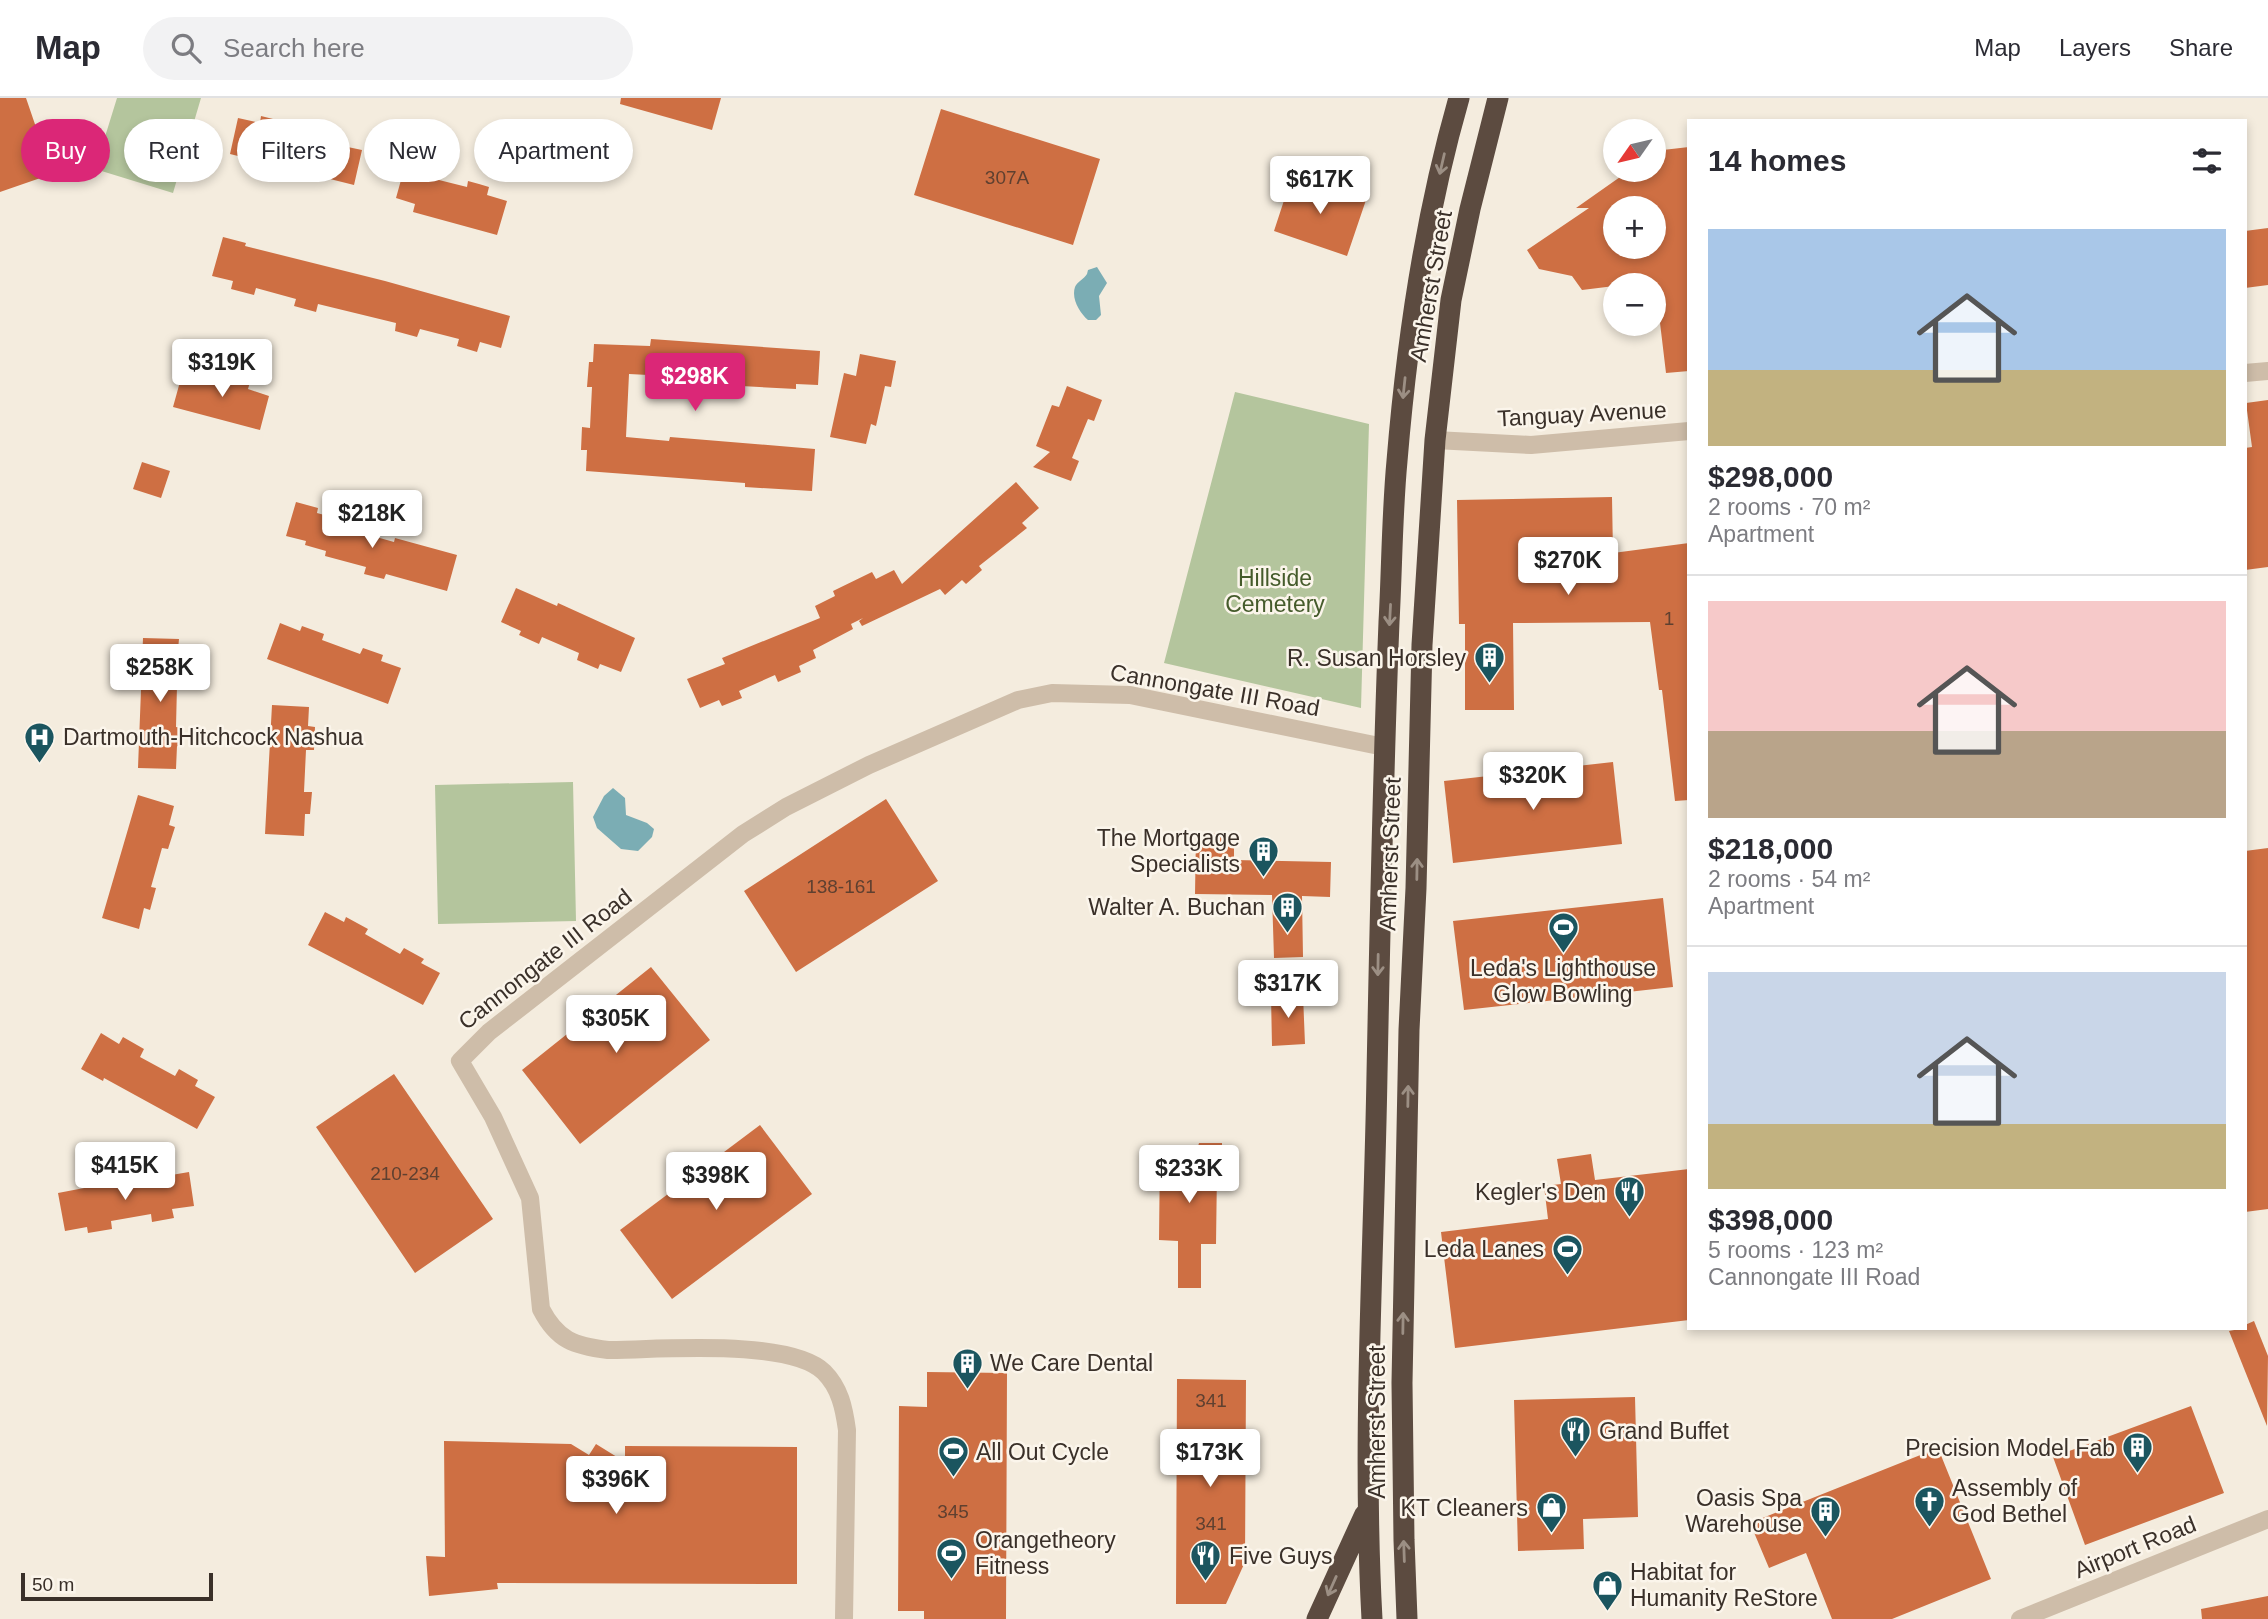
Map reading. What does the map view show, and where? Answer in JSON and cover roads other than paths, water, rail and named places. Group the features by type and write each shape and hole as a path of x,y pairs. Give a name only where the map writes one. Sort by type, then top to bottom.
{"highway":[{"name":"Amherst Street","path":"1372,1619 1367,1508 1368,1357 1384,747 1396,465 1406,368 1433,207 1459,98"},
{"name":"Amherst Street","path":"1407,1619 1402,1382 1409,1044 1422,645 1435,440 1451,300 1470,209 1498,98"},
{"path":"1317,1619 1367,1508"}],"street":[{"path":"2247,373 2268,370"},
{"name":"Tanguay Avenue","path":"1435,440 1531,445 1687,432"},
{"name":"Cannongate III Road","path":"844,1619 846,1430 844,1408 836,1387 822,1370 788,1355 760,1350 608,1350 586,1348 566,1340 549,1325 541,1309 530,1198 499,1127 460,1061 489,1031 743,834 822,787 981,714 1018,700 1052,693 1130,695 1384,747"},
{"name":"Airport Road","path":"2020,1619 2268,1519"}],"water":[{"path":"1097,267 1107,283 1099,296 1101,315 1096,320 1088,320 1077,305 1074,292 1088,270"},
{"path":"613,788 625,798 626,815 647,823 654,829 652,837 638,851 621,849 597,828 593,817 604,796"}],"place":[{"name":"R. Susan Horsley","path":"1489,685"},
{"name":"Dartmouth-Hitchcock Nashua","path":"40,764"},
{"name":"The Mortgage Specialists","path":"1263,878"},
{"name":"Walter A. Buchan","path":"1288,934"},
{"name":"Leda's Lighthouse Glow Bowling","path":"1563,954"},
{"name":"Kegler's Den","path":"1629,1219"},
{"name":"Leda Lanes","path":"1567,1276"},
{"name":"We Care Dental","path":"967,1390"},
{"name":"Grand Buffet","path":"1576,1458"},
{"name":"Precision Model Fab","path":"2138,1475"},
{"name":"All Out Cycle","path":"953,1479"},
{"name":"Assembly of God Bethel","path":"1929,1528"},
{"name":"KT Cleaners","path":"1551,1535"},
{"name":"Oasis Spa Warehouse","path":"1825,1538"},
{"name":"Orangetheory Fitness","path":"952,1580"},
{"name":"Five Guys","path":"1206,1583"},
{"name":"Habitat for Humanity ReStore","path":"1607,1612"}],"park label":[{"name":"Hillside Cemetery","path":"1275,591"}]}
